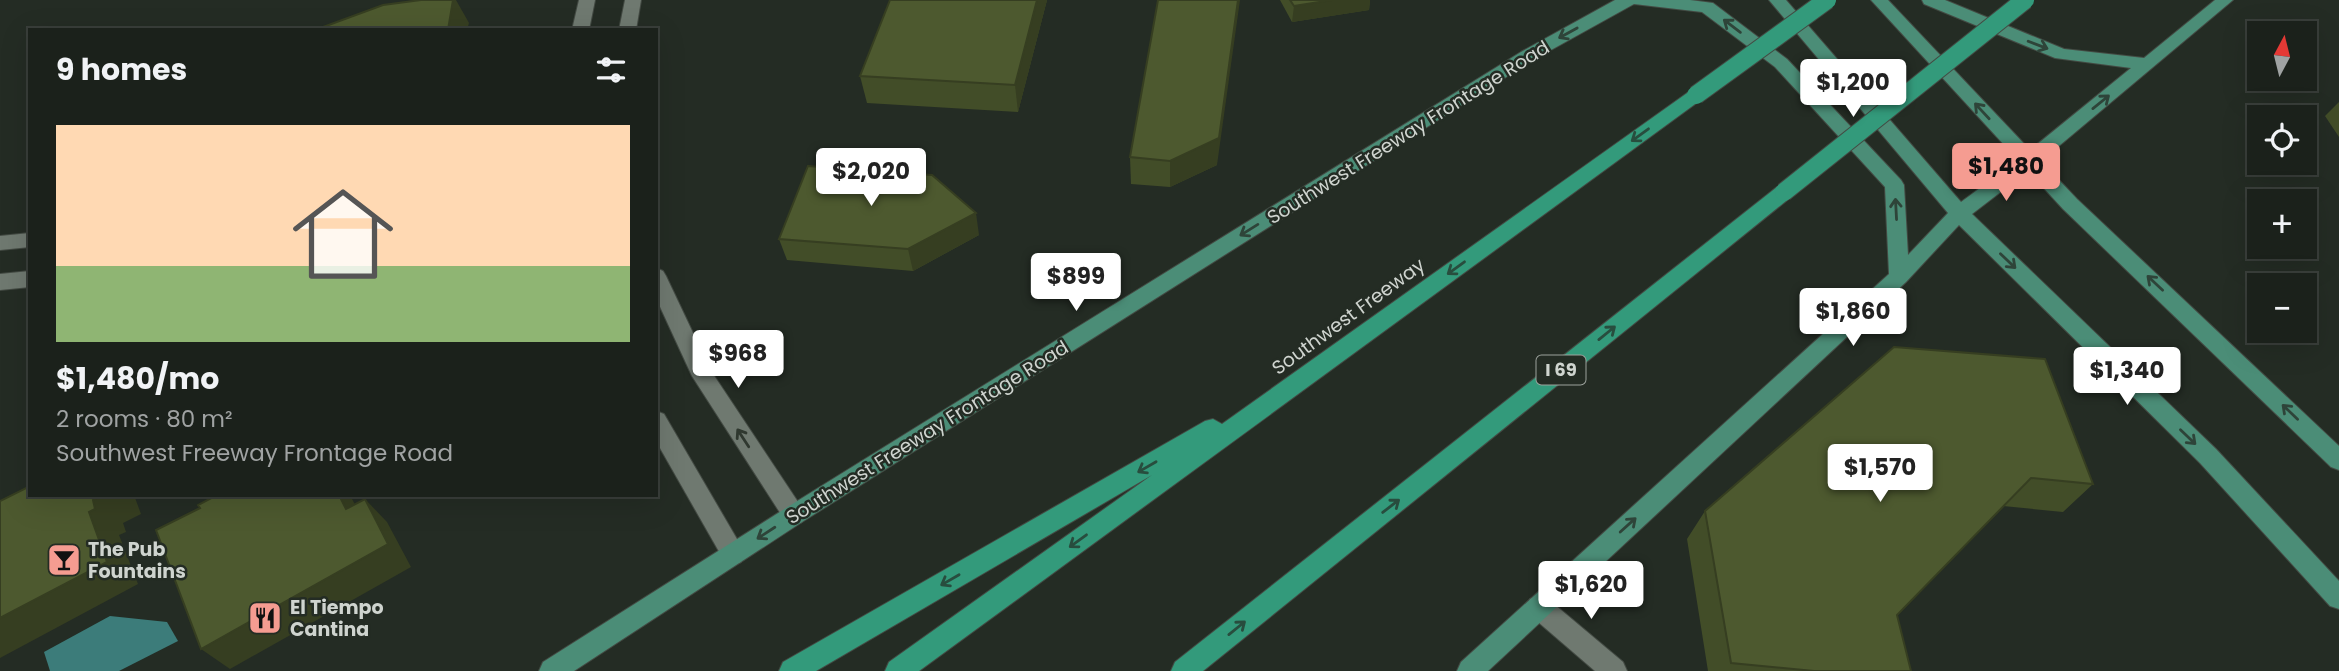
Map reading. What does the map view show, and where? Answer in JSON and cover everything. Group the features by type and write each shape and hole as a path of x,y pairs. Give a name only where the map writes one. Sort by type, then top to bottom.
{"highway":[{"name":"Southwest Freeway","path":"898,671 1827,0"},
{"name":"I 69","path":"1184,671 2025,0"},
{"path":"792,671 1312,372"}],"main road":[{"name":"Southwest Freeway Frontage Road","path":"552,671 794,515 1527,56 1628,0"},
{"path":"1640,0 1707,7 1781,63 1895,186 1899,277"},
{"path":"1777,0 1959,213 2208,456 2329,582 2339,598"},
{"path":"1879,0 2070,204 2339,460"},
{"path":"1930,0 2061,54 2148,64"},
{"path":"1470,671 1899,277 1959,213 2029,161 2225,0"}],"street":[{"path":"580,28 587,0"},
{"path":"627,28 633,0"},
{"path":"2,246 28,240"},
{"path":"0,282 28,279"},
{"path":"658,280 703,376 794,515"},
{"path":"658,423 733,554"},
{"path":"1539,607 1614,671"}],"water":[{"path":"110,616 167,622 178,641 119,671 50,671 44,652"}],"building":[{"path":"421,0 453,0 448,28 320,28 383,5"},
{"path":"890,0 1037,0 1015,85 860,76"},
{"path":"1158,0 1238,0 1219,138 1170,161 1130,157"},
{"path":"1290,0 1332,0 1294,6"},
{"path":"808,166 932,175 976,213 908,249 779,239"},
{"path":"1894,347 2045,359 2093,484 2031,478 1897,615 1911,671 1814,671 1731,663 1705,511"},
{"path":"28,487 28,497 98,497 93,500 95,509 89,512 107,562 0,618 0,501"},
{"name":"El Tiempo Cantina","path":"213,497 340,497 346,509 365,499 388,544 201,649 156,530 200,508 198,505"}],"place":[{"name":"The Pub Fountains","path":"64,560"},
{"name":"El Tiempo Cantina","path":"265,618"}]}
